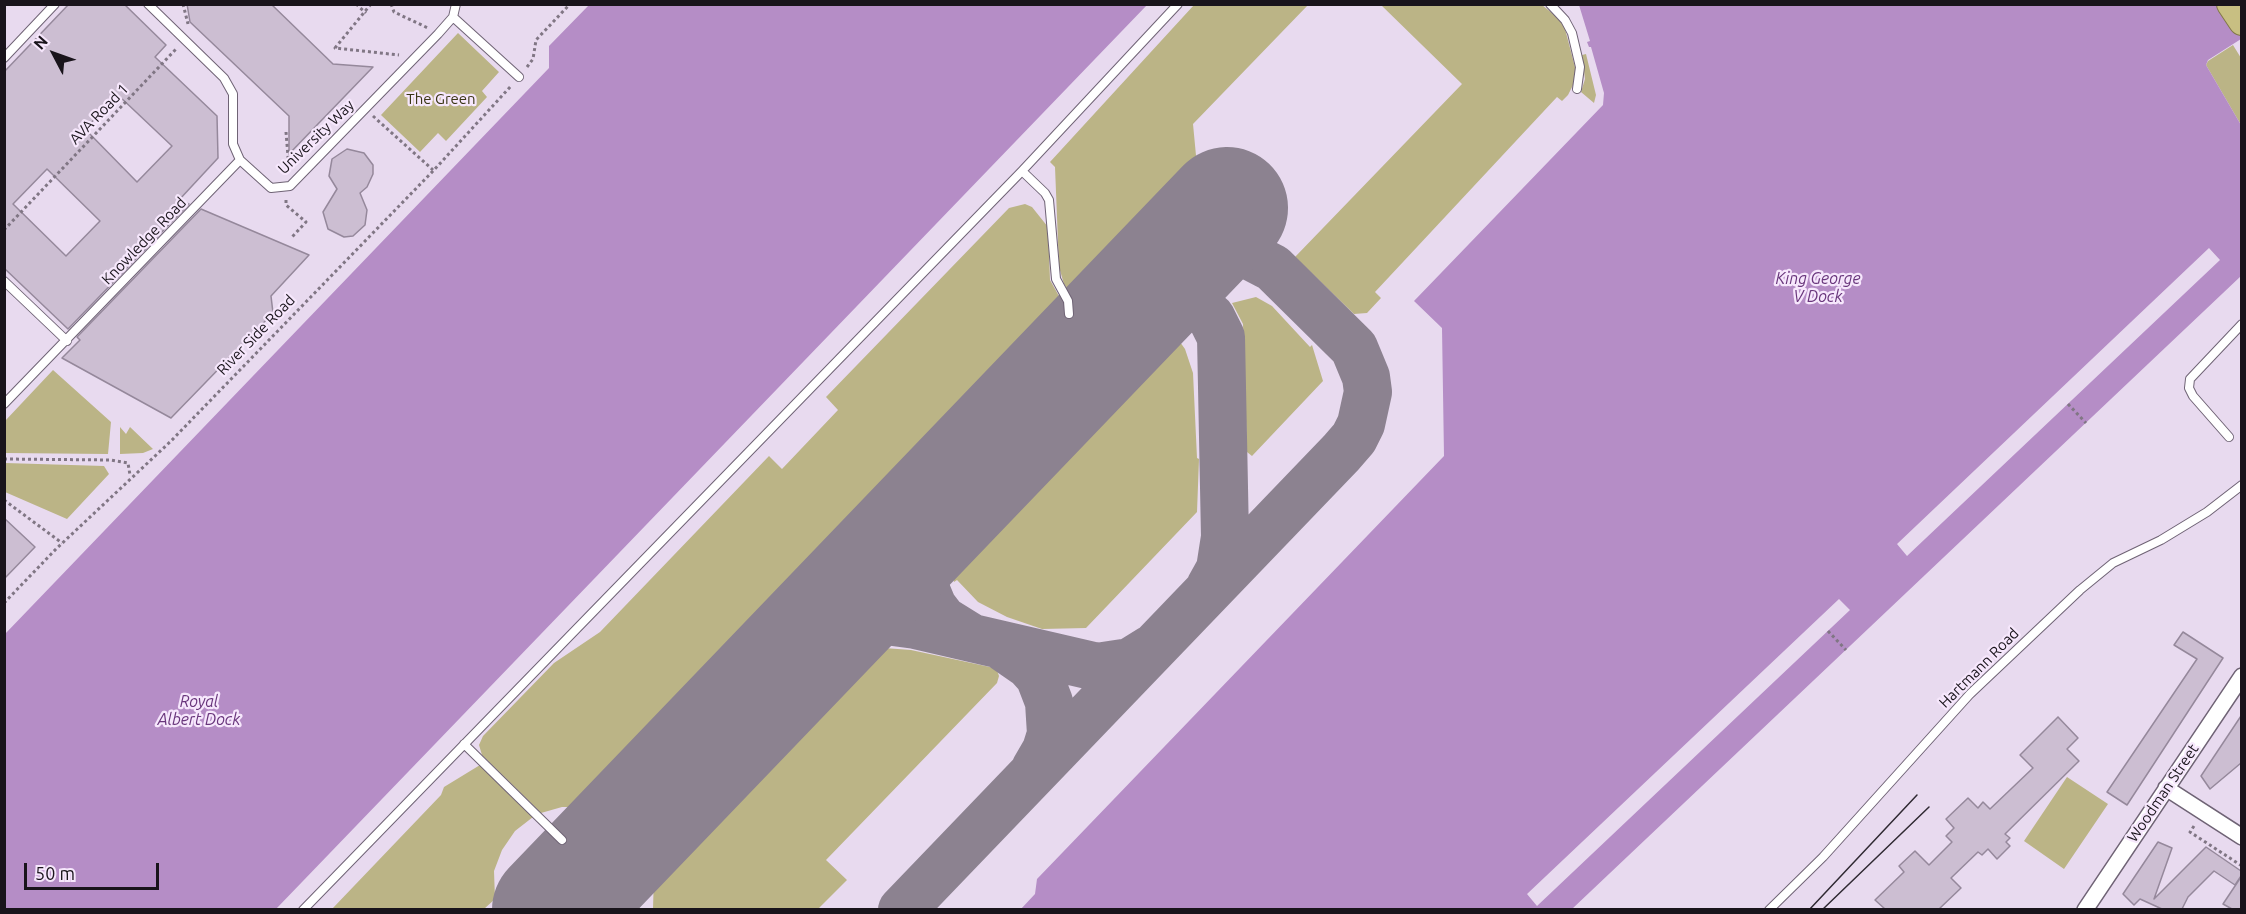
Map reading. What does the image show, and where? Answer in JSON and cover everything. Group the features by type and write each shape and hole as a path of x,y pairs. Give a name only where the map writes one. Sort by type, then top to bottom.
{"highway":[{"path":"2230,4 2241,22"}],"street":[{"name":"Woodman Street","path":"2093,907 2166,788 2241,676"},
{"path":"2166,788 2241,837"}],"lane":[{"path":"4,58 55,4"},
{"path":"148,4 224,78 233,94 233,144 240,160"},
{"name":"University Way","path":"240,160 271,188 287,186 438,34 453,17 456,4"},
{"path":"303,909 1022,171 1178,4"},
{"path":"1550,4 1565,20 1572,33 1580,68 1577,89"},
{"path":"453,17 519,77"},
{"name":"Knowledge Road","path":"4,404 240,160"},
{"path":"1022,171 1045,193 1049,200 1056,279 1068,301 1069,314"},
{"path":"4,281 67,340"},
{"path":"2229,437 2193,396 2189,388 2190,379 2241,324"},
{"name":"Hartmann Road","path":"1769,909 1823,857 1970,694 2080,590 2113,563 2179,529 2241,485"},
{"path":"464,744 562,840"}],"path":[{"path":"183,4 188,25 184,40"},
{"path":"356,4 366,13"},
{"path":"371,4 366,13 335,48 416,57"},
{"path":"391,4 394,12 421,22 438,34"},
{"name":"River Side Road","path":"4,603 130,476 171,441 434,170 519,77 533,59 536,40 570,4"},
{"name":"AVA Road 1","path":"4,230 184,40"},
{"path":"365,109 434,170"},
{"path":"286,132 286,205 306,222 292,237"},
{"path":"2068,404 2086,423"},
{"path":"4,459 111,460 128,463 130,476"},
{"path":"4,500 62,543"},
{"path":"1828,631 1846,650"},
{"path":"2203,812 2190,832 2241,866"}],"green space":[{"path":"1194,5 1308,5 1193,124 1197,166 1073,296 1064,284 1059,267 1055,167 1050,162"},
{"path":"1381,5 1542,5 1564,25 1576,71 1575,81 1568,95 1562,101 1557,97 1375,292 1381,298 1367,313 1354,314 1295,257 1462,84"},
{"name":"The Green","path":"458,33 499,72 482,91 487,97 446,141 438,133 420,152 381,115"},
{"path":"2233,45 2241,58 2241,125 2206,65 2208,61"},
{"path":"1586,54 1596,95 1594,103 1581,92 1585,79 1582,55"},
{"path":"1025,204 1032,207 1048,227 1050,280 1064,305 584,807 562,807 541,813 482,755 479,745 483,736 554,663 600,632 769,456 782,469 838,410 826,397 1009,208"},
{"path":"1256,297 1272,306 1310,347 1312,345 1323,381 1252,456 1247,452 1243,324 1232,303"},
{"path":"1175,335 1185,349 1193,373 1197,458 1199,459 1197,512 1086,628 1042,629 1007,617 978,602 957,580 954,582 950,568"},
{"path":"53,370 111,422 108,454 5,453 5,421"},
{"path":"120,427 126,434 130,427 153,449 143,453 120,454"},
{"path":"5,463 104,466 109,474 67,519 5,492"},
{"path":"884,648 911,650 990,667 997,670 999,676 997,683 826,860 847,880 818,909 653,909 654,874 861,657"},
{"path":"480,765 533,817 515,831 502,850 494,871 495,899 484,909 332,909 441,795 444,787"},
{"path":"2067,777 2108,804 2064,869 2024,841"}],"water":[{"name":"Royal Albert Dock","path":"589,5 1147,5 276,909 5,909 5,634 549,68 549,46"},
{"name":"King George V Dock","path":"1579,5 2241,5 2241,39 2208,60 2206,65 2241,125 2241,276 1572,909 1020,910 1035,894 1037,879 1444,456 1442,328 1414,301 1603,105 1604,93 1591,47 1587,42 1590,41"}],"pier":[{"path":"2209,248 2220,260 1907,556 1897,544"},
{"path":"1839,599 1850,610 1537,906 1527,894"}],"building":[{"path":"69,4 124,4 166,45 155,57 217,116 218,158 179,200 189,204 68,329 4,268 4,72","holes":["118,95 172,146 137,182 85,129","47,169 100,221 66,256 13,204"]},
{"path":"187,4 271,4 333,64 373,67 289,154 289,116 190,22"},
{"path":"347,149 364,153 373,165 373,174 367,187 360,193 367,210 365,225 353,236 344,237 328,229 323,212 337,189 329,176 332,159"},
{"path":"201,209 309,255 271,296 273,313 171,418 62,358 80,340 77,337"},
{"path":"4,518 35,547 4,579"},
{"path":"2183,632 2223,658 2127,805 2107,792 2197,659 2174,645"},
{"path":"2241,716 2241,763 2210,789 2201,776"},
{"path":"2058,717 2078,738 2067,749 2079,761 2005,834 2010,838 2006,842 2010,846 1997,859 1988,849 1982,855 1978,852 1951,878 1961,888 1939,909 1885,909 1875,900 1904,872 1899,866 1915,851 1929,865 1952,842 1946,836 1954,828 1946,819 1968,798 1978,808 1983,802 1990,809 2033,768 2020,755"},
{"path":"2158,842 2172,848 2154,899 2206,847 2241,871 2241,876 2235,885 2214,871 2188,897 2182,909 2162,909 2140,899 2134,905 2123,894"},
{"path":"2241,877 2241,909 2232,909 2223,904"}],"taxiway":[{"path":"902,910 1341,453 1354,438 1361,424 1368,392 1366,377 1354,348 1273,268 1246,254 1219,251 1190,258 1163,275"},
{"path":"1132,308 1161,297 1187,300 1211,317 1221,337 1225,537 1220,569 1210,587"},
{"path":"940,507 924,539 921,554 923,583 933,607 943,620 972,638"},
{"path":"797,656 839,630 854,624 886,621 916,625 1097,667 1130,662 1151,649"},
{"path":"1003,647 1029,665 1039,676 1049,702 1051,734 1046,750 1035,769"},
{"path":"596,910 597,883 602,868 622,837"}],"runway":[{"path":"553,910 1227,208"}],"tram line":[{"path":"1809,910 1917,795"},
{"path":"1822,910 1929,807"}]}
